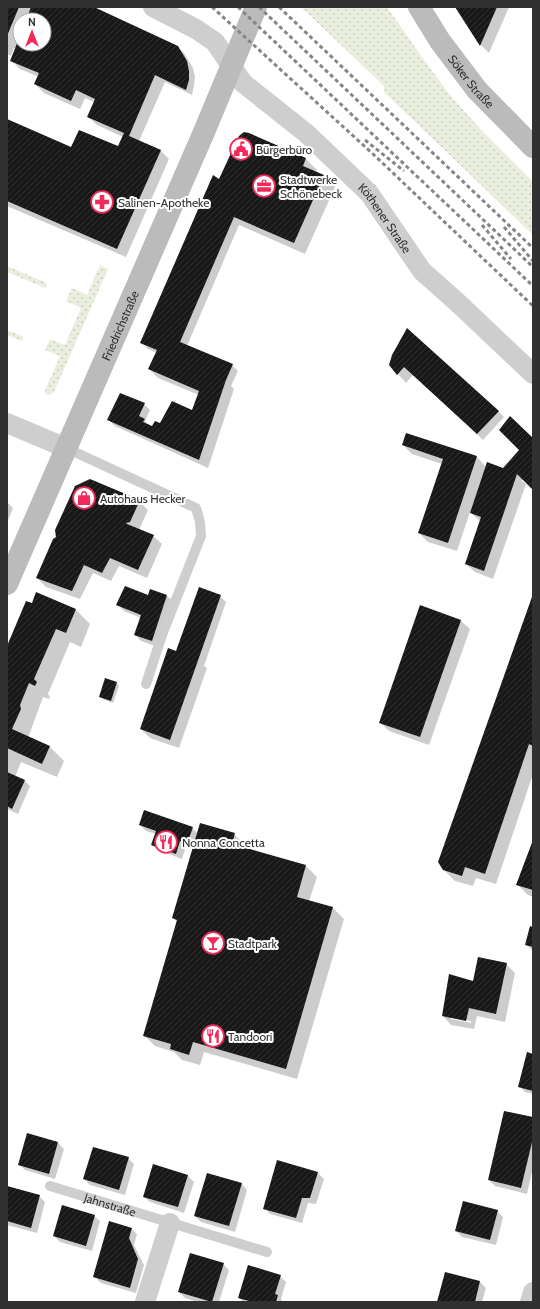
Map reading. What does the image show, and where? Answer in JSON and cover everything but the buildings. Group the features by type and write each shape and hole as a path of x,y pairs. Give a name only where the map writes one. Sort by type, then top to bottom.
{"street":[{"name":"Köthener Straße","path":"153,7 196,29 215,42 243,83 306,133 369,193 422,271 533,374"},
{"name":"Friedrichstraße","path":"7,584 232,66 256,7"},
{"name":"Söker Straße","path":"419,7 440,41 477,90 533,147"},
{"path":"7,423 66,448"},
{"path":"145,1302 170,1223"},
{"path":"530,1302 533,1292"}],"lane":[{"path":"66,448 196,508 200,522 201,536 162,636 146,684"},
{"name":"Jahnstraße","path":"50,1186 267,1252"}],"green space":[{"path":"301,7 387,7 449,94 483,132 533,182 533,235 384,92 384,86"},
{"path":"100,265 108,269 54,392 48,395 44,393 60,356 45,350 50,339 65,345 81,308 66,301 72,288 87,295"},
{"path":"7,266 47,283 45,288 7,272"},
{"path":"7,330 24,337 22,341 7,335"}],"railway":[{"path":"212,7 373,154 533,306"},
{"path":"238,7 533,286"},
{"path":"259,7 533,267"},
{"path":"279,7 533,248"},
{"path":"365,140 404,171"},
{"path":"482,225 511,259"},
{"path":"504,227 533,261"}],"place":[{"name":"Bürgerbüro","path":"241,149"},
{"name":"Stadtwerke Schönebeck","path":"264,186"},
{"name":"Salinen-Apotheke","path":"102,202"},
{"name":"Autohaus Hecker","path":"84,498"},
{"name":"Nonna Concetta","path":"166,842"},
{"name":"Stadtpark","path":"213,943"},
{"name":"Tandoori","path":"213,1036"}]}
